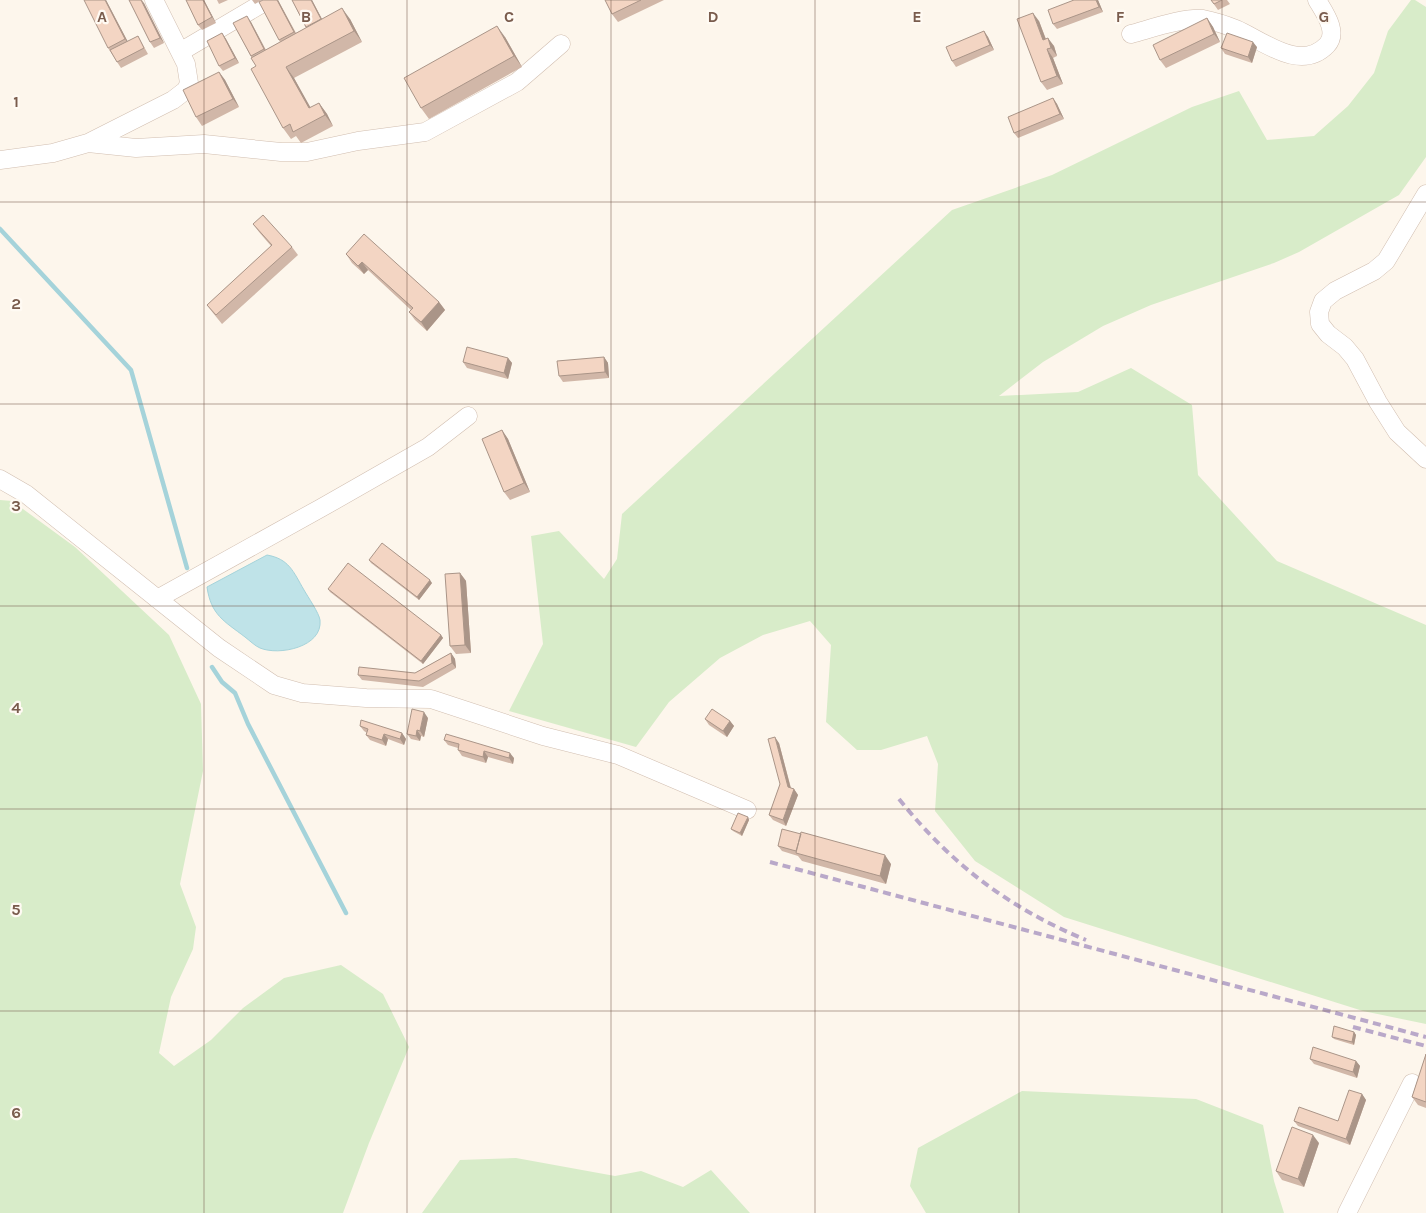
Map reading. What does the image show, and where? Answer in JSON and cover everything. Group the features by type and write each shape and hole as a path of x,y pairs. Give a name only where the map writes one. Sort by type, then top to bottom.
{"street":[{"path":"0,160 53,153 88,143 173,100 186,90 189,83 186,64 154,0"},
{"path":"180,52 268,0"},
{"path":"1131,34 1166,24 1202,19 1235,28 1285,54 1305,56 1321,50 1329,43 1332,30 1317,0"},
{"path":"88,143 136,148 204,144 281,152 307,152 358,141 425,132 517,82 561,44"},
{"path":"1426,194 1386,261 1374,271 1335,291 1323,301 1319,312 1320,324 1355,359 1378,402 1397,432 1426,459"},
{"path":"157,599 428,447 468,416"},
{"path":"0,479 26,494 219,648 274,685 302,694 366,698 431,699 543,736 618,755 747,810"},
{"path":"1347,1213 1412,1083"}],"green space":[{"path":"1411,0 1415,0 1426,7 1426,157 1399,195 1299,252 1274,263 1151,305 1103,326 1043,362 999,396 1078,392 1131,368 1192,405 1198,475 1277,561 1426,625 1426,1024 1363,1011 1064,917 975,861 935,811 938,764 927,736 881,750 857,750 826,722 831,645 810,621 763,635 720,658 669,702 636,747 509,711 543,644 531,536 559,531 604,579 617,559 622,514 952,210 1052,175 1192,107 1239,91 1267,140 1314,136 1348,106 1374,73 1388,31"},
{"path":"0,500 12,501 75,547 169,635 201,704 203,771 180,884 196,927 193,949 171,997 159,1053 174,1066 211,1040 243,1008 284,978 341,965 383,994 409,1047 369,1143 343,1213 0,1213"},
{"path":"1022,1091 1196,1099 1263,1125 1274,1181 1284,1213 926,1213 910,1186 918,1148"},
{"path":"516,1158 615,1176 641,1171 683,1187 711,1170 750,1213 422,1213 460,1160"}],"water":[{"path":"267,555 281,559 290,567 316,609 320,620 319,629 315,637 307,643 288,650 268,650 258,647 215,611 209,597 207,587"}],"building":[{"path":"84,0 105,0 125,39 108,48"},
{"path":"129,0 141,0 160,38 150,42"},
{"path":"186,0 203,0 212,17 198,25"},
{"path":"263,0 277,0 294,32 279,40 259,2"},
{"path":"292,0 311,0 321,19 306,27"},
{"path":"605,0 641,0 612,14"},
{"path":"1074,0 1096,0 1099,7 1053,24 1048,10"},
{"path":"1211,0 1222,0 1214,4"},
{"path":"342,8 354,31 286,67 309,108 319,103 325,115 293,132 290,124 283,128 251,69 256,66 251,58"},
{"path":"1033,13 1043,40 1048,38 1051,48 1047,49 1057,76 1041,82 1017,19"},
{"path":"247,16 264,49 251,56 233,23"},
{"path":"1207,18 1214,34 1160,60 1153,45"},
{"path":"497,26 514,56 421,108 404,78"},
{"path":"984,31 990,45 952,61 946,47"},
{"path":"222,33 235,58 219,66 207,41"},
{"path":"1227,33 1253,42 1248,57 1221,48"},
{"path":"138,36 144,48 117,62 110,50"},
{"path":"219,72 233,99 196,117 183,90"},
{"path":"1053,98 1060,114 1014,133 1008,117"},
{"path":"263,215 292,247 216,315 207,305 272,245 253,224"},
{"path":"364,234 439,302 421,322 409,312 413,308 362,262 358,266 346,254"},
{"path":"467,347 508,358 504,373 463,362"},
{"path":"604,357 605,372 559,376 557,361"},
{"path":"502,430 524,483 504,492 482,439"},
{"path":"382,543 430,580 417,597 369,560"},
{"path":"348,563 441,635 421,661 328,589"},
{"path":"460,573 465,645 450,646 445,574"},
{"path":"451,653 452,663 419,681 358,675 359,667 415,673"},
{"path":"412,709 424,712 420,731 417,730 416,736 407,734"},
{"path":"712,709 730,721 723,731 705,719"},
{"path":"361,720 402,733 400,739 384,734 382,740 366,735 368,729 360,726"},
{"path":"446,734 510,753 509,758 484,751 483,757 458,750 459,744 444,740"},
{"path":"775,737 788,787 794,789 783,820 769,815 780,784 768,739"},
{"path":"738,813 748,817 740,833 731,829"},
{"path":"782,829 801,834 796,851 778,846"},
{"path":"801,832 885,855 880,876 796,853"},
{"path":"1334,1026 1354,1032 1352,1042 1332,1037"},
{"path":"1313,1047 1356,1061 1353,1072 1310,1059"},
{"path":"1426,1054 1426,1102 1412,1097"},
{"path":"1349,1090 1362,1094 1346,1139 1294,1121 1299,1107 1338,1121"},
{"path":"1292,1127 1313,1135 1298,1179 1276,1171"}],"waterway":[{"path":"0,229 131,370 187,568"},
{"path":"212,667 222,682 235,693 248,724 346,913"}],"railway":[{"path":"899,799 940,844 984,882 1032,914 1086,940"},
{"path":"770,862 1426,1037"},
{"path":"1353,1027 1426,1046"}]}
